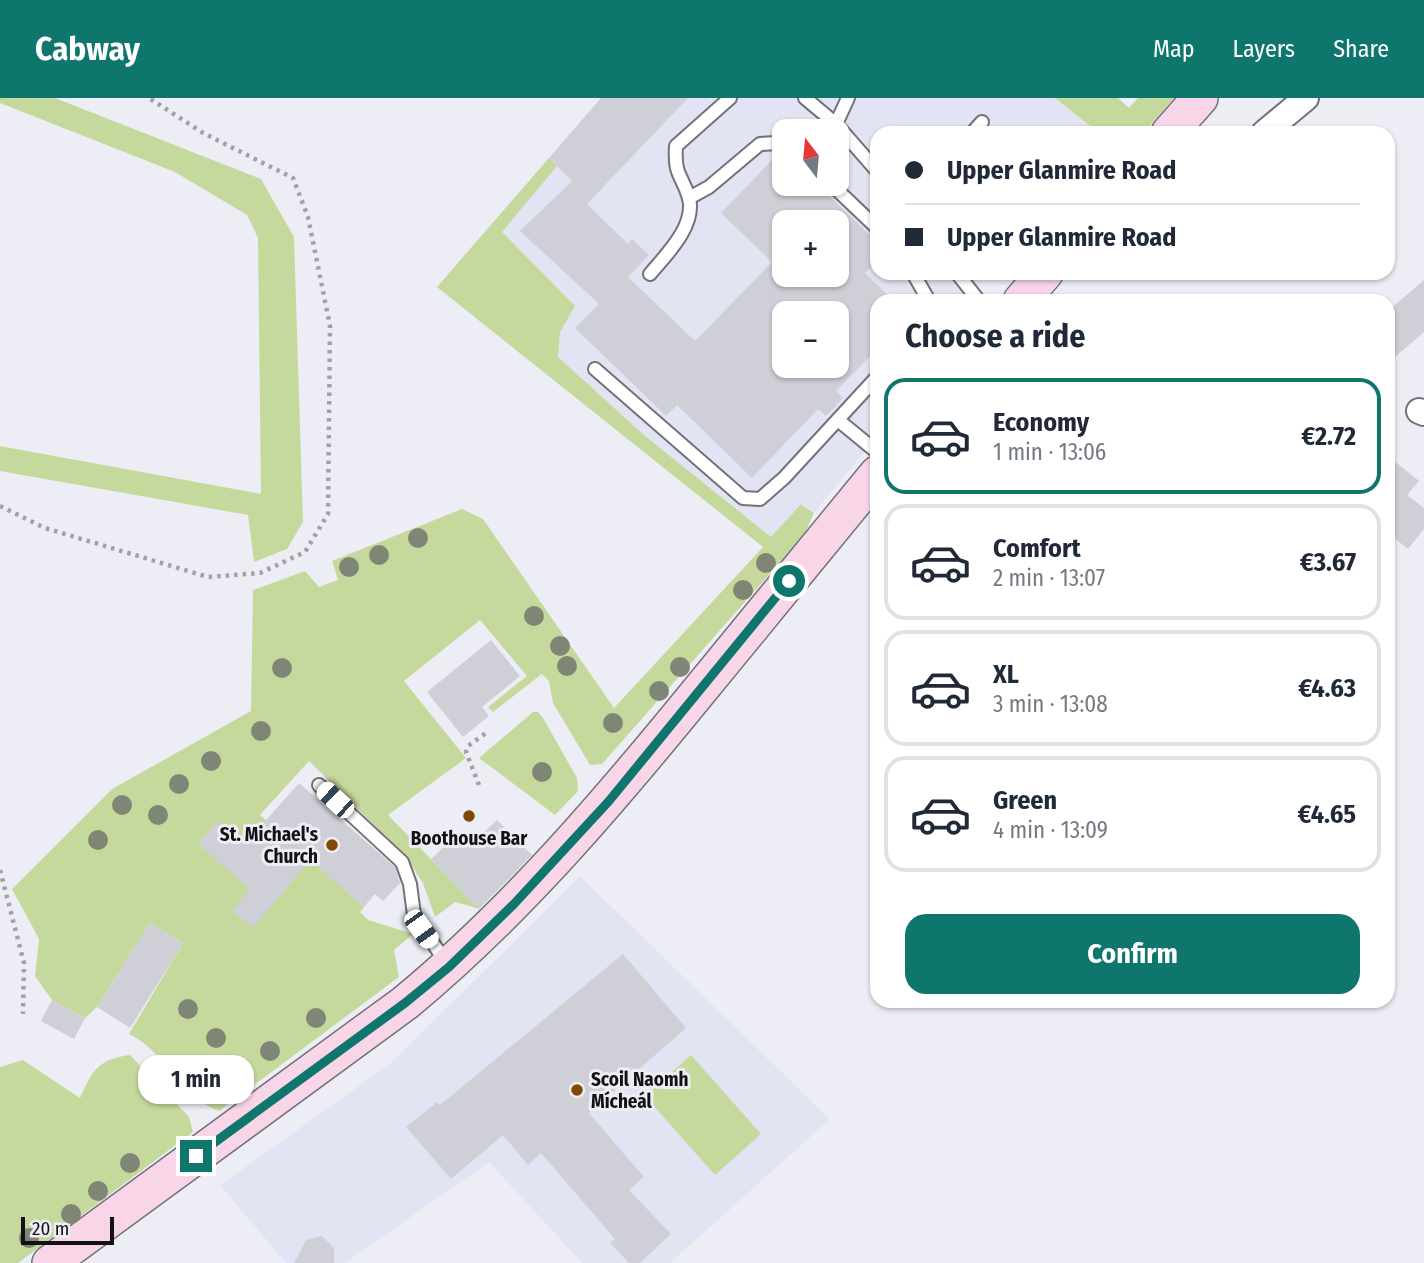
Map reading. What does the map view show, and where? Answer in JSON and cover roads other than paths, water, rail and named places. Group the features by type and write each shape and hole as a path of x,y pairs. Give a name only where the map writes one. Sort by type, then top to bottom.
{"main road":[{"path":"1175,126 1200,98"},
{"path":"1027,294 1039,280"},
{"path":"50,1263 405,1003 449,967 514,904 609,801 870,483"}],"street":[{"path":"1270,126 1289,103"}],"lane":[{"path":"650,274 676,242 688,219 689,198 675,169 676,146 730,98"},
{"path":"804,98 830,119"},
{"path":"838,119 848,98"},
{"path":"978,126 982,122"},
{"path":"849,139 870,164"},
{"path":"689,198 709,187 760,144 772,143"},
{"path":"844,196 870,221"},
{"path":"962,280 974,294"},
{"path":"596,369 743,498 760,499 785,478 870,385"},
{"path":"838,420 870,446"},
{"path":"318,785 402,862 410,884 414,915 449,967"}],"place":[{"name":"Boothouse Bar","path":"469,816"},
{"name":"St. Michael's Church","path":"332,845"},
{"name":"Scoil Naomh Mícheál","path":"577,1090"}]}
